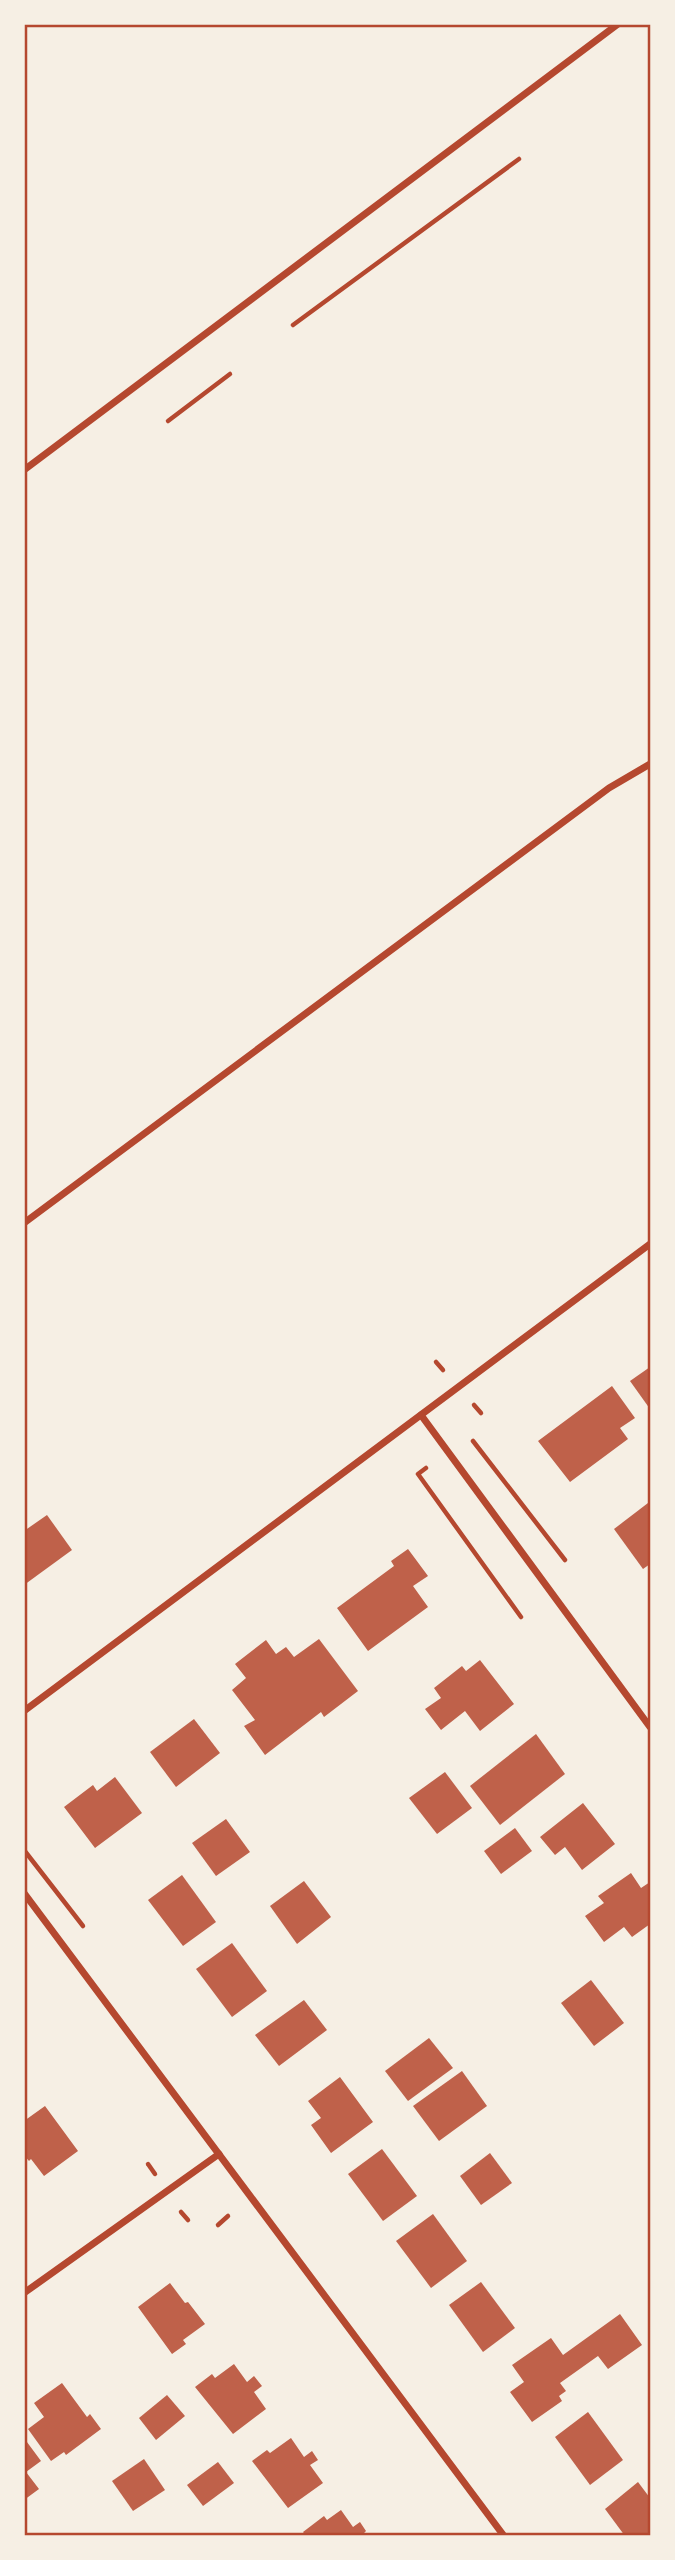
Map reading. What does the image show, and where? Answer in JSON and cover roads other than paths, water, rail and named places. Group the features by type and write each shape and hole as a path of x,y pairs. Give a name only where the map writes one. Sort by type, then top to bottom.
{"street":[{"path":"24,470 618,24"},
{"path":"24,1223 609,788 650,764"},
{"path":"24,1711 650,1244"},
{"path":"421,1415 650,1727"},
{"path":"24,1893 504,2536"},
{"path":"24,2293 219,2154"}]}
